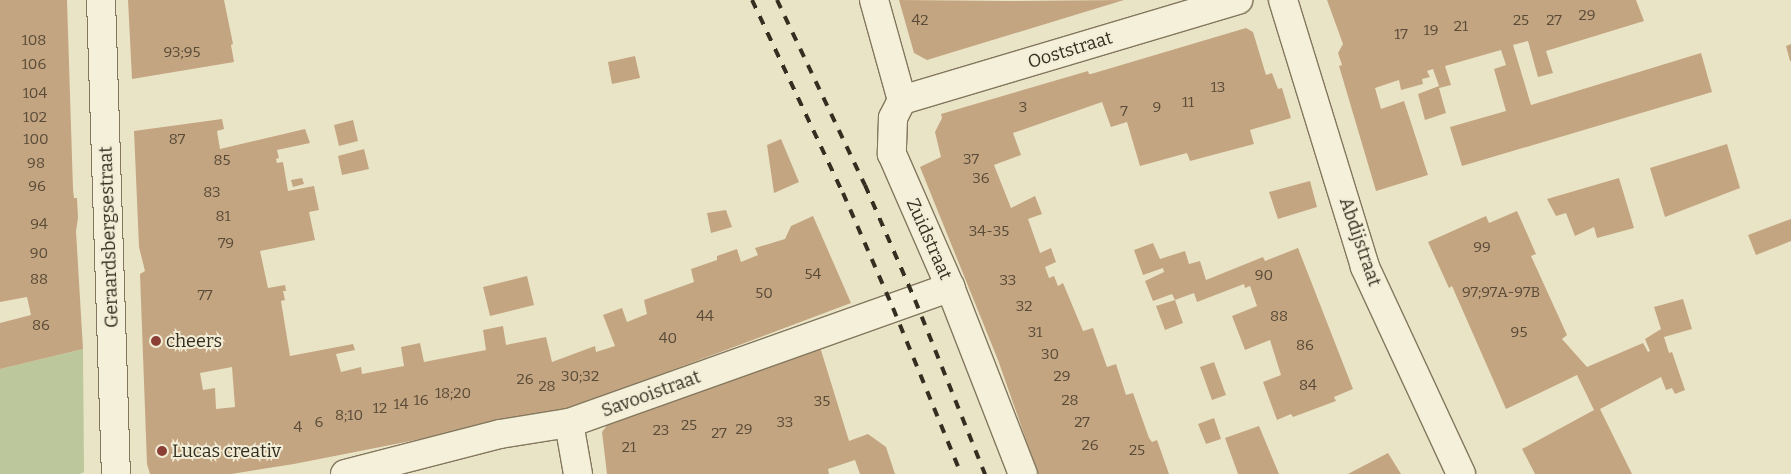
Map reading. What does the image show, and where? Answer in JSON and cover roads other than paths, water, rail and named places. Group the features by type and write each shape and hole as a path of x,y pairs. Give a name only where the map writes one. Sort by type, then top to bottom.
{"street":[{"name":"Geraardsbergsestraat","path":"101,0 116,474"},
{"path":"874,0 902,100"},
{"name":"Ooststraat","path":"902,100 1238,0"},
{"name":"Abdijstraat","path":"1283,0 1365,267 1462,474"},
{"name":"Zuidstraat","path":"902,100 893,118 892,154 950,287 1023,474"},
{"name":"Savooistraat","path":"345,474 500,434 569,423 950,287"},
{"path":"569,423 578,474"}],"railway":[{"path":"752,0 843,193 893,308 961,474"},
{"path":"777,0 865,185 915,300 985,474"}],"place":[{"name":"cheers","path":"156,341"},
{"name":"Lucas creativ","path":"162,451"}]}
